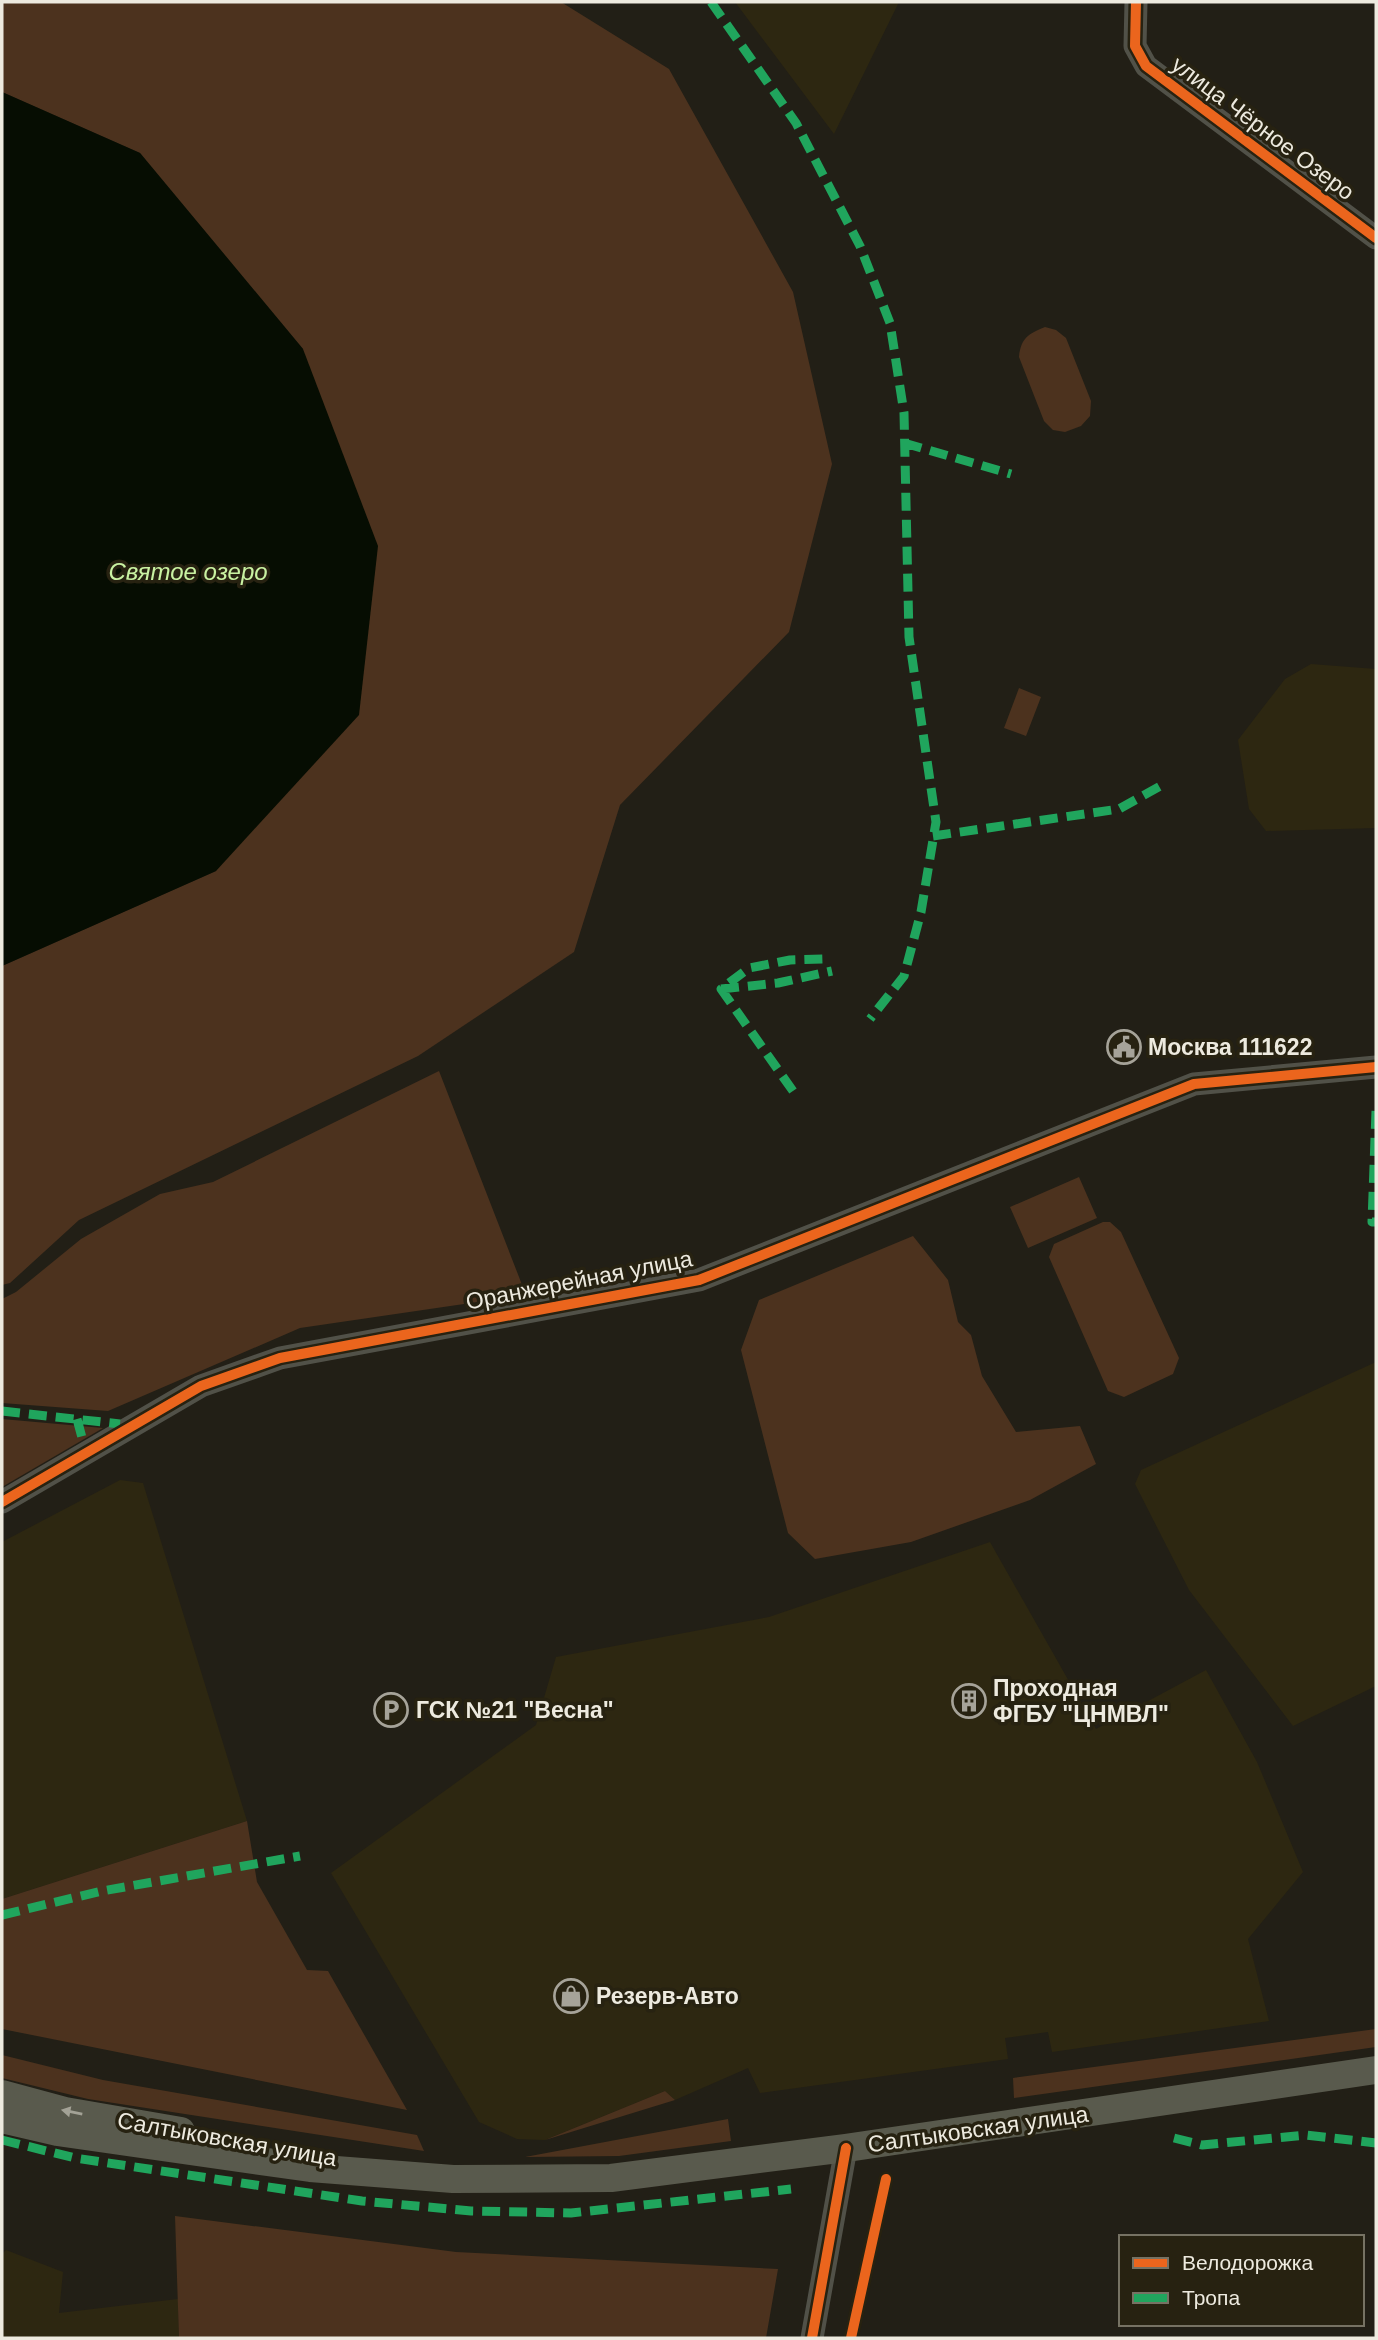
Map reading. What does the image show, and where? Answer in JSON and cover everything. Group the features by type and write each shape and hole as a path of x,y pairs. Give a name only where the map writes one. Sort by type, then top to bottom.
{"main road":[{"name":"Салтыковская улица","path":"2,2119 57,2132 310,2168 453,2179 611,2178 846,2148 1376,2070"},
{"name":"Салтыковская улица","path":"2,2094 65,2111 453,2179"}],"street":[{"name":"улица Чёрное Озеро","path":"1136,2 1135,47 1146,66 1376,238"},
{"name":"Оранжерейная улица","path":"2,1502 201,1386 280,1358 699,1280 1194,1084 1376,1067"},
{"path":"812,2338 846,2148"}],"shaded area":[{"path":"2,2 561,2 669,69 793,292 832,464 789,632 620,805 574,952 418,1056 79,1220 10,1283 2,1285 2,966 216,871 303,349 140,153 2,92"},
{"path":"735,2 899,2 834,134"},
{"path":"1045,327 1056,330 1066,338 1091,401 1090,416 1081,426 1065,432 1053,430 1044,421 1019,357 1026,338"},
{"path":"1311,664 1376,669 1376,828 1266,831 1249,809 1238,740 1285,679"},
{"path":"1019,688 1041,697 1026,736 1004,728"},
{"path":"439,1071 526,1295 300,1328 108,1411 2,1403 2,1299 16,1292 81,1239 160,1194 213,1182"},
{"path":"1079,1177 1097,1218 1028,1248 1010,1207"},
{"path":"1103,1222 1110,1222 1121,1232 1179,1358 1173,1374 1124,1397 1108,1391 1049,1257 1054,1244"},
{"path":"913,1236 948,1280 958,1322 971,1335 982,1376 1016,1432 1080,1426 1096,1464 1030,1500 911,1542 815,1559 788,1533 741,1350 759,1300"},
{"path":"1376,1362 1376,1686 1293,1726 1189,1590 1135,1484 1141,1470"},
{"path":"2,1419 103,1428 2,1487"},
{"path":"120,1480 143,1483 247,1821 2,1899 2,1542"},
{"path":"990,1542 1096,1729 1206,1670 1257,1762 1303,1872 1248,1939 1269,2021 1052,2052 1048,2032 1005,2038 1008,2059 760,2093 748,2068 675,2100 665,2091 545,2140 517,2139 479,2122 331,1873 536,1725 556,1657 769,1617"},
{"path":"247,1821 257,1882 307,1970 328,1971 407,2110 2,2029 2,1899"},
{"path":"1376,2029 1376,2047 1014,2098 1013,2078"},
{"path":"2,2055 103,2080 417,2135 424,2151 88,2099 2,2078"},
{"path":"665,2091 675,2100 545,2140"},
{"path":"728,2119 731,2141 619,2156 525,2157"},
{"path":"175,2216 456,2252 778,2269 766,2338 179,2338"},
{"path":"6,2250 63,2272 59,2313 178,2299 179,2338 2,2338 2,2254"}],"water":[{"name":"Святое озеро","path":"2,92 140,153 303,349 378,546 359,715 216,871 2,966"}],"marked path":[{"path":"711,2 796,123 860,246 890,323 904,413 909,637 936,822 921,912 904,976 870,1019"},
{"path":"904,443 1011,474"},
{"path":"933,836 1119,809 1164,784"},
{"path":"793,1091 721,989 749,968 790,960 823,959"},
{"path":"721,989 778,983 832,971"},
{"path":"1376,1111 1372,1222 1376,1222"},
{"path":"2,1411 120,1424"},
{"path":"77,1419 84,1445"},
{"path":"2,1915 102,1891 300,1856"},
{"path":"1174,2138 1202,2145 1306,2135 1376,2143"},
{"path":"2,2140 75,2158 362,2201 471,2211 571,2213 791,2189"}],"cycle path":[{"path":"1136,2 1135,46 1146,66 1376,238"},
{"path":"2,1502 201,1386 280,1358 699,1280 1194,1084 1376,1067"},
{"path":"812,2338 846,2148"},
{"path":"851,2338 886,2179"}],"place":[{"name":"Москва 111622","path":"1124,1047"},
{"name":"Проходная ФГБУ \"ЦНМВЛ\"","path":"969,1701"},
{"name":"ГСК №21 \"Весна\"","path":"391,1710"},
{"name":"Резерв-Авто","path":"571,1996"}]}
